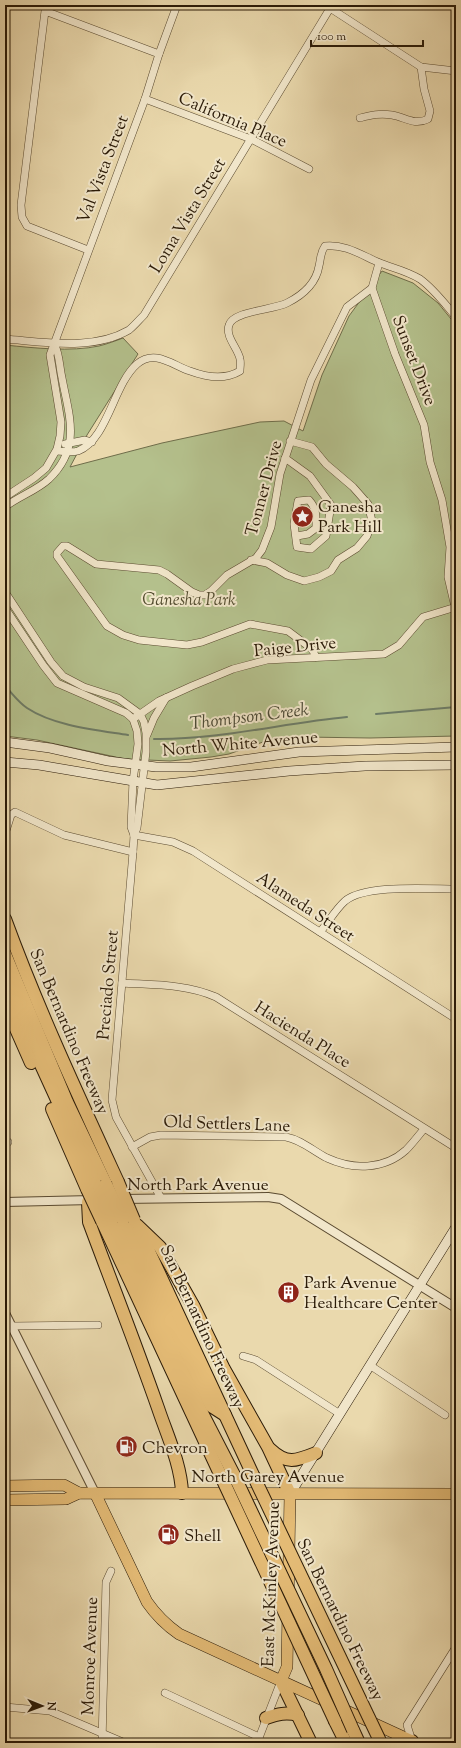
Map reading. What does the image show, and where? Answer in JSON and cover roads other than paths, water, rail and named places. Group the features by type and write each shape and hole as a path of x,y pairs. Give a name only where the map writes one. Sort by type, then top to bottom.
{"highway":[{"name":"San Bernardino Freeway","path":"5,919 28,980 98,1184 122,1222 211,1406 225,1415 381,1743"},
{"path":"5,954 67,1102 98,1184 89,1222 177,1463 182,1493"},
{"path":"5,978 37,1056 98,1184"},
{"name":"San Bernardino Freeway","path":"5,1004 98,1184 122,1222 220,1474 346,1743"},
{"path":"122,1222 160,1247 194,1307 224,1369 268,1447 290,1494"},
{"path":"122,1222 200,1409 234,1475 326,1669 359,1743"},
{"path":"268,1447 279,1458 284,1460 302,1459 316,1453"},
{"path":"281,1681 311,1743"},
{"path":"266,1718 278,1714 288,1713 298,1715"}],"main road":[{"name":"North White Avenue","path":"5,742 50,748 108,761 139,766 191,767 299,752 456,747"},
{"name":"North White Avenue","path":"5,762 39,765 157,785 289,771 365,766 456,765"},
{"path":"290,1494 421,1286 456,1227"},
{"name":"North Garey Avenue","path":"5,1486 64,1485 79,1493"},
{"name":"North Garey Avenue","path":"5,1500 66,1499 79,1493 456,1494"},
{"path":"95,1493 147,1602 160,1619 179,1634 414,1742"},
{"name":"East McKinley Avenue","path":"281,1681 287,1667 290,1494"}],"street":[{"name":"Val Vista Street","path":"5,497 34,478 46,468 58,447 61,422 50,355 145,99 159,54 177,5"},
{"path":"331,6 421,67 456,71"},
{"name":"Loma Vista Street","path":"5,338 54,343 88,342 110,338 130,329 144,315 331,6"},
{"path":"88,250 27,226 22,217 21,205 45,11 159,54"},
{"path":"360,118 372,114 381,114 392,115 413,122 421,122 428,119 430,111 424,89 421,67"},
{"name":"California Place","path":"145,99 251,139 308,170"},
{"path":"58,447 67,448 85,440 92,442 128,375 136,365 148,358 160,359 189,371 205,375 231,376 240,371 241,360 238,351 228,334 228,326 231,320 239,315 273,309 298,298 310,287 317,276 320,252 325,246 336,245 363,254 420,279 435,292 456,317"},
{"path":"372,288 379,262"},
{"name":"Tonner Drive","path":"316,658 312,649 288,631 250,624 202,642 187,645 139,640 122,635 106,626 57,553 63,546 66,546 96,564 159,570 199,595 205,595 211,591 227,574 256,558 262,550 271,527 280,474 311,380 347,307 372,288"},
{"name":"Sunset Drive","path":"372,288 395,354 424,424 430,462 442,500 450,546 448,577 456,607"},
{"path":"5,507 14,500 35,490 53,475 60,467 67,448 71,417 61,378 59,354 54,343"},
{"path":"251,560 267,563 287,575 304,581 319,577 331,571 338,560 357,548 367,536 372,521 368,504 353,487 326,464 312,447 290,441"},
{"path":"285,458 310,476 331,506 326,536 311,549 297,547 297,536 294,524 298,500 309,500 315,506 316,528 308,534 297,536"},
{"path":"46,468 53,475"},
{"path":"5,592 63,676 84,687 118,698 140,714 144,722 146,737"},
{"name":"Paige Drive","path":"133,720 166,697 233,669 267,660 384,654 399,645 424,617 456,607"},
{"path":"5,608 42,665 57,683 112,706 126,713 133,720 137,731 139,766"},
{"path":"139,766 146,737 154,718 166,697"},
{"name":"Preciado Street","path":"139,766 131,827 134,835 133,852 112,1100 116,1117 161,1198"},
{"path":"5,834 11,814 15,812 64,835 133,852"},
{"name":"Alameda Street","path":"134,835 173,842 193,851 456,1019"},
{"path":"320,932 345,901 360,893 381,890 456,889"},
{"name":"Hacienda Place","path":"122,983 183,987 200,990 216,997 456,1148"},
{"name":"Old Settlers Lane","path":"132,1147 150,1136 161,1135 286,1137 295,1139 326,1157 342,1163 367,1166 379,1165 399,1155 406,1150 424,1129"},
{"name":"North Park Avenue","path":"5,1202 161,1198 268,1197 281,1199 456,1308"},
{"path":"5,1312 8,1326 95,1493"},
{"path":"8,1326 98,1325"},
{"path":"243,1356 256,1360 340,1414"},
{"path":"371,1366 445,1415"},
{"name":"Monroe Avenue","path":"102,1743 106,1582 111,1571"},
{"path":"414,1742 408,1725 456,1647"},
{"name":"East McKinley Avenue","path":"258,1740 281,1681"},
{"path":"165,1693 258,1740"},
{"path":"5,1707 50,1711 125,1743"}],"waterway":[{"name":"Thompson Creek","path":"5,686 24,706 50,719 89,729 128,735"},
{"name":"Thompson Creek","path":"376,714 456,707"},
{"name":"Thompson Creek","path":"154,739 203,737 347,717"}],"place":[{"name":"Ganesha Park Hill","path":"303,516"},
{"name":"Park Avenue Healthcare Center","path":"288,1292"},
{"name":"Chevron","path":"127,1447"},
{"name":"Shell","path":"168,1535"}],"park label":[{"name":"Ganesha Park","path":"189,599"}]}
